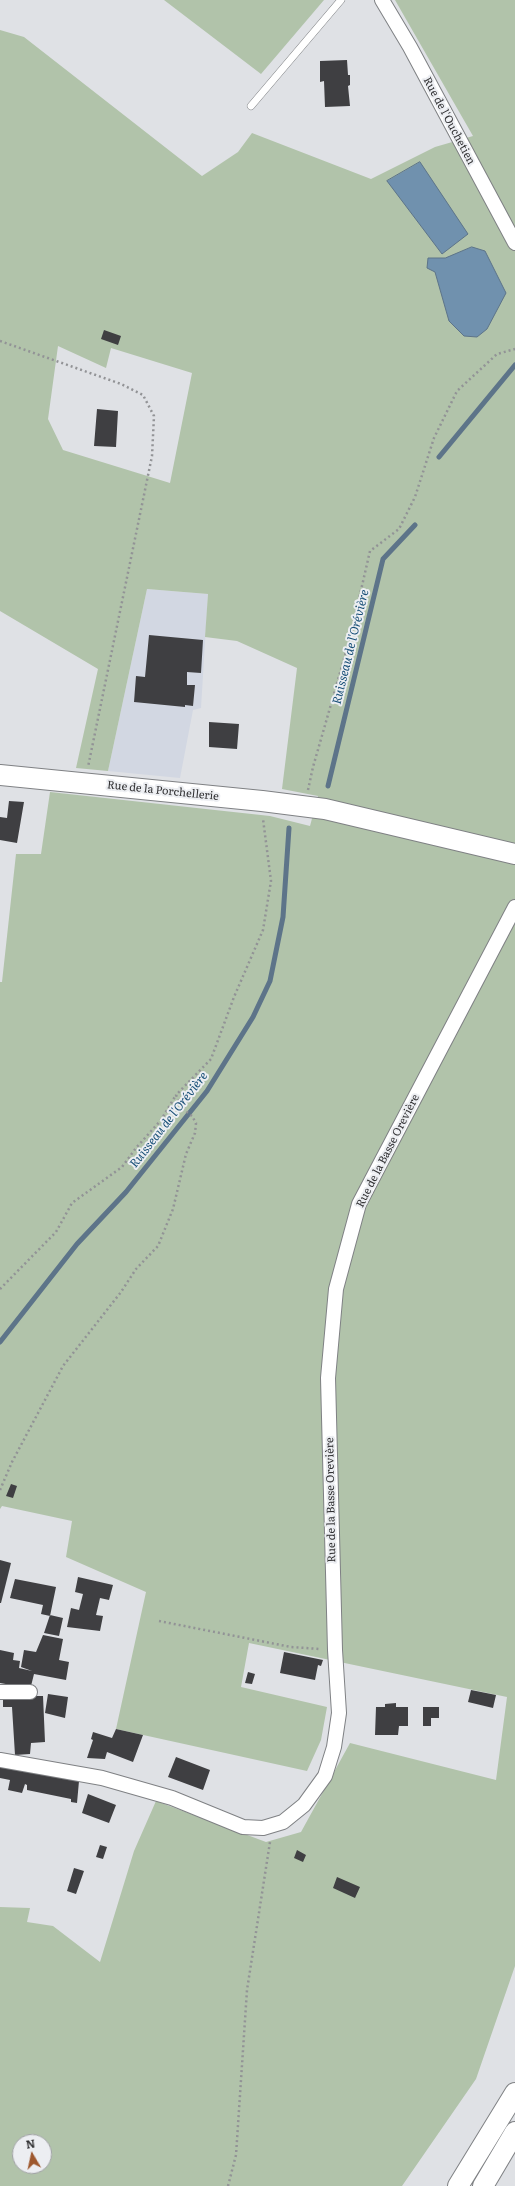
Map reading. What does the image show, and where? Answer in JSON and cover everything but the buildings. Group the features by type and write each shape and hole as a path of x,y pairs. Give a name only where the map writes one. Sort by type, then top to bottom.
{"street":[{"name":"Rue de l'Ouchetien","path":"382,0 410,47 515,243"},
{"name":"Rue de la Porchellerie","path":"0,775 262,800 325,809 515,854"},
{"name":"Rue de la Basse Orevière","path":"0,1760 102,1778 172,1798 243,1827 263,1828 283,1822 304,1805 325,1776 334,1747 340,1713 334,1650 328,1378 336,1289 359,1204 515,907"},
{"path":"0,1692 30,1692"},
{"path":"458,2186 515,2093"},
{"path":"483,2186 515,2132"}],"lane":[{"path":"251,106 341,0"}],"path":[{"path":"0,341 121,384 143,395 154,416 152,456 84,783"},
{"path":"307,796 313,767 350,638 370,551 399,529 415,497 434,438 457,391 497,354 515,349"},
{"path":"0,1289 56,1232 72,1203 122,1167 136,1148 161,1120 176,1095 211,1059 234,997 263,930 271,881 262,800"},
{"path":"0,1490 12,1462 63,1366 121,1292 136,1269 158,1246 173,1209 186,1154 195,1133 196,1123 192,1116 183,1109 176,1095"},
{"path":"160,1621 291,1647 334,1650"},
{"path":"228,2186 236,2155 247,1990 272,1825"}],"shaded area":[{"path":"147,589 208,594 201,708 193,710 180,778 108,771"}],"green space":[{"path":"164,0 324,0 261,74"},
{"path":"395,0 515,0 515,1966 476,2079 402,2186 0,2186 0,1907 30,1908 27,1922 53,1926 100,1962 134,1851 156,1801 266,1842 301,1832 350,1743 496,1780 507,1697 249,1643 241,1687 327,1707 321,1740 307,1771 116,1729 146,1592 66,1557 72,1521 2,1506 0,1509 0,982 2,982 16,854 41,854 50,792 270,816 310,826 318,796 282,789 297,668 237,641 205,637 208,594 147,589 108,771 76,768 98,669 0,611 0,30 24,37 202,176 238,152 252,133 371,179 435,147 473,136","holes":["58,346 106,368 111,348 192,373 170,483 63,450 48,419"]}],"water":[{"path":"420,162 468,234 442,254 387,181"},
{"path":"472,247 485,251 506,293 487,329 477,337 464,336 449,321 435,272 427,268 428,258 445,258"}],"waterway":[{"name":"Ruisseau de l'Orévière","path":"439,457 515,365"},
{"name":"Ruisseau de l'Orévière","path":"328,786 383,559 415,525"},
{"name":"Ruisseau de l'Orévière","path":"0,1342 77,1244 126,1192 207,1091 253,1017 270,981 283,917 289,828"}]}
